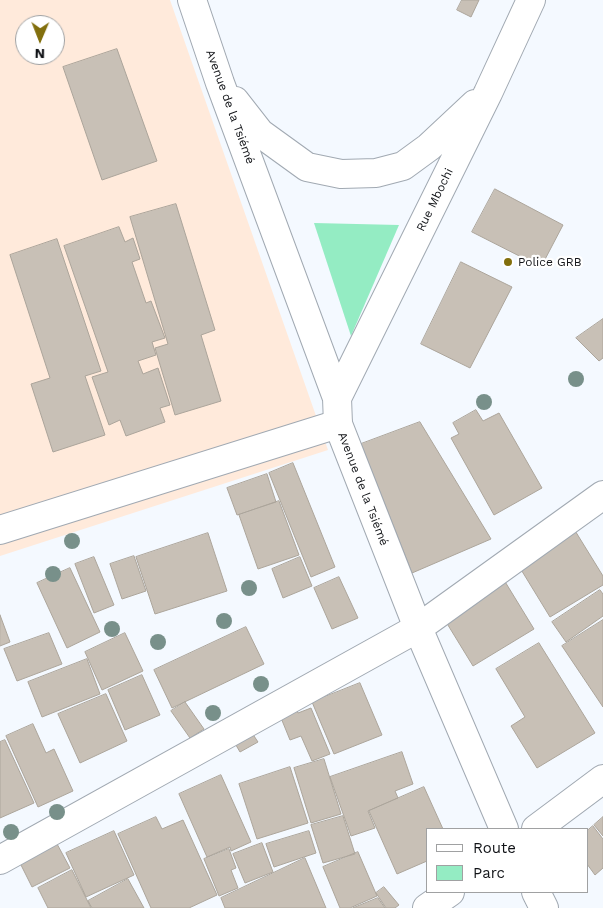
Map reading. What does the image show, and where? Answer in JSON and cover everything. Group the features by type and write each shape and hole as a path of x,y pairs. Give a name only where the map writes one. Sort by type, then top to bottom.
{"main road":[{"name":"Avenue de la Tsiémé","path":"192,0 337,411 418,628 504,828"},
{"name":"Rue Mbochi","path":"337,411 531,0"},
{"path":"220,83 260,133 281,150 307,168 341,174 376,173 403,166 429,147 488,93"},
{"path":"0,530 337,411"},
{"path":"0,860 418,628 603,495"},
{"path":"537,828 603,779"},
{"path":"428,908 449,893"},
{"path":"536,893 544,908"}],"shaded area":[{"path":"0,0 170,0 328,450 0,556"}],"green space":[{"path":"314,223 399,225 351,336"}],"building":[{"path":"462,0 479,0 471,17 457,10"},
{"path":"117,49 157,161 102,180 63,67"},
{"path":"495,189 563,225 541,267 472,232"},
{"path":"176,204 215,330 201,335 221,401 175,415 155,348 168,344 130,217"},
{"path":"119,227 125,242 133,238 140,259 132,262 146,303 151,301 165,338 152,342 156,355 138,361 143,374 158,368 170,405 160,408 165,422 126,436 120,420 109,425 92,377 108,372 64,246"},
{"path":"57,239 101,371 85,376 105,435 53,452 31,384 50,378 10,255"},
{"path":"461,262 512,287 470,368 421,344"},
{"path":"603,319 603,358 599,361 576,338"},
{"path":"476,410 483,421 499,413 542,488 494,515 451,438 459,434 453,423"},
{"path":"420,422 491,539 412,573 361,444"},
{"path":"293,463 335,567 311,577 269,473"},
{"path":"267,474 276,502 237,515 227,488"},
{"path":"279,501 299,555 258,569 239,515"},
{"path":"574,529 603,576 603,585 550,617 517,563"},
{"path":"208,533 227,591 155,614 136,557"},
{"path":"134,556 146,591 122,599 110,564"},
{"path":"94,557 114,605 94,613 75,564"},
{"path":"300,557 312,586 283,598 272,569"},
{"path":"70,568 100,632 67,648 37,583"},
{"path":"339,577 358,618 332,629 314,588"},
{"path":"504,580 534,629 473,666 443,617"},
{"path":"600,590 603,594 603,616 566,642 552,622"},
{"path":"0,615 10,642 0,646"},
{"path":"603,620 603,707 562,646"},
{"path":"246,627 264,664 172,708 154,670"},
{"path":"49,633 62,664 17,681 4,649"},
{"path":"125,633 143,671 102,690 85,652"},
{"path":"539,643 595,733 537,768 511,726 525,717 496,669"},
{"path":"87,659 100,694 42,717 28,682"},
{"path":"142,675 160,715 125,730 108,690"},
{"path":"360,683 382,735 334,754 312,702"},
{"path":"106,694 127,741 80,763 58,714"},
{"path":"185,702 204,729 190,738 171,711"},
{"path":"295,706 298,713 311,708 330,754 312,761 301,736 290,740 279,713"},
{"path":"33,724 46,753 54,749 73,791 38,807 6,736"},
{"path":"250,730 258,742 240,752 233,740"},
{"path":"5,740 34,803 0,818 0,742"},
{"path":"402,752 413,784 395,791 398,798 368,811 375,828 351,836 330,777"},
{"path":"324,759 341,814 311,823 294,768"},
{"path":"290,767 308,823 257,839 239,784"},
{"path":"221,775 251,842 231,851 230,847 207,857 179,794"},
{"path":"424,787 443,828 426,828 426,861 397,874 369,811"},
{"path":"343,816 355,854 323,863 311,825"},
{"path":"156,817 162,829 183,820 217,895 189,908 151,908 118,834"},
{"path":"603,817 603,836 594,825"},
{"path":"593,826 603,839 603,868 595,875 588,865 588,830"},
{"path":"114,831 134,875 86,897 66,853"},
{"path":"309,831 316,853 274,867 266,844"},
{"path":"56,842 70,868 32,887 19,861"},
{"path":"262,843 273,872 245,883 233,854"},
{"path":"229,849 236,868 231,870 238,888 219,896 204,859"},
{"path":"358,852 377,896 350,908 340,908 323,867"},
{"path":"305,858 326,908 225,908 221,898"},
{"path":"72,870 91,908 48,908 38,888"},
{"path":"128,879 144,908 92,908 88,901"},
{"path":"384,887 399,905 395,908 386,908 376,893"},
{"path":"378,898 385,908 353,908"}],"place":[{"name":"Police GRB","path":"508,262"}]}
